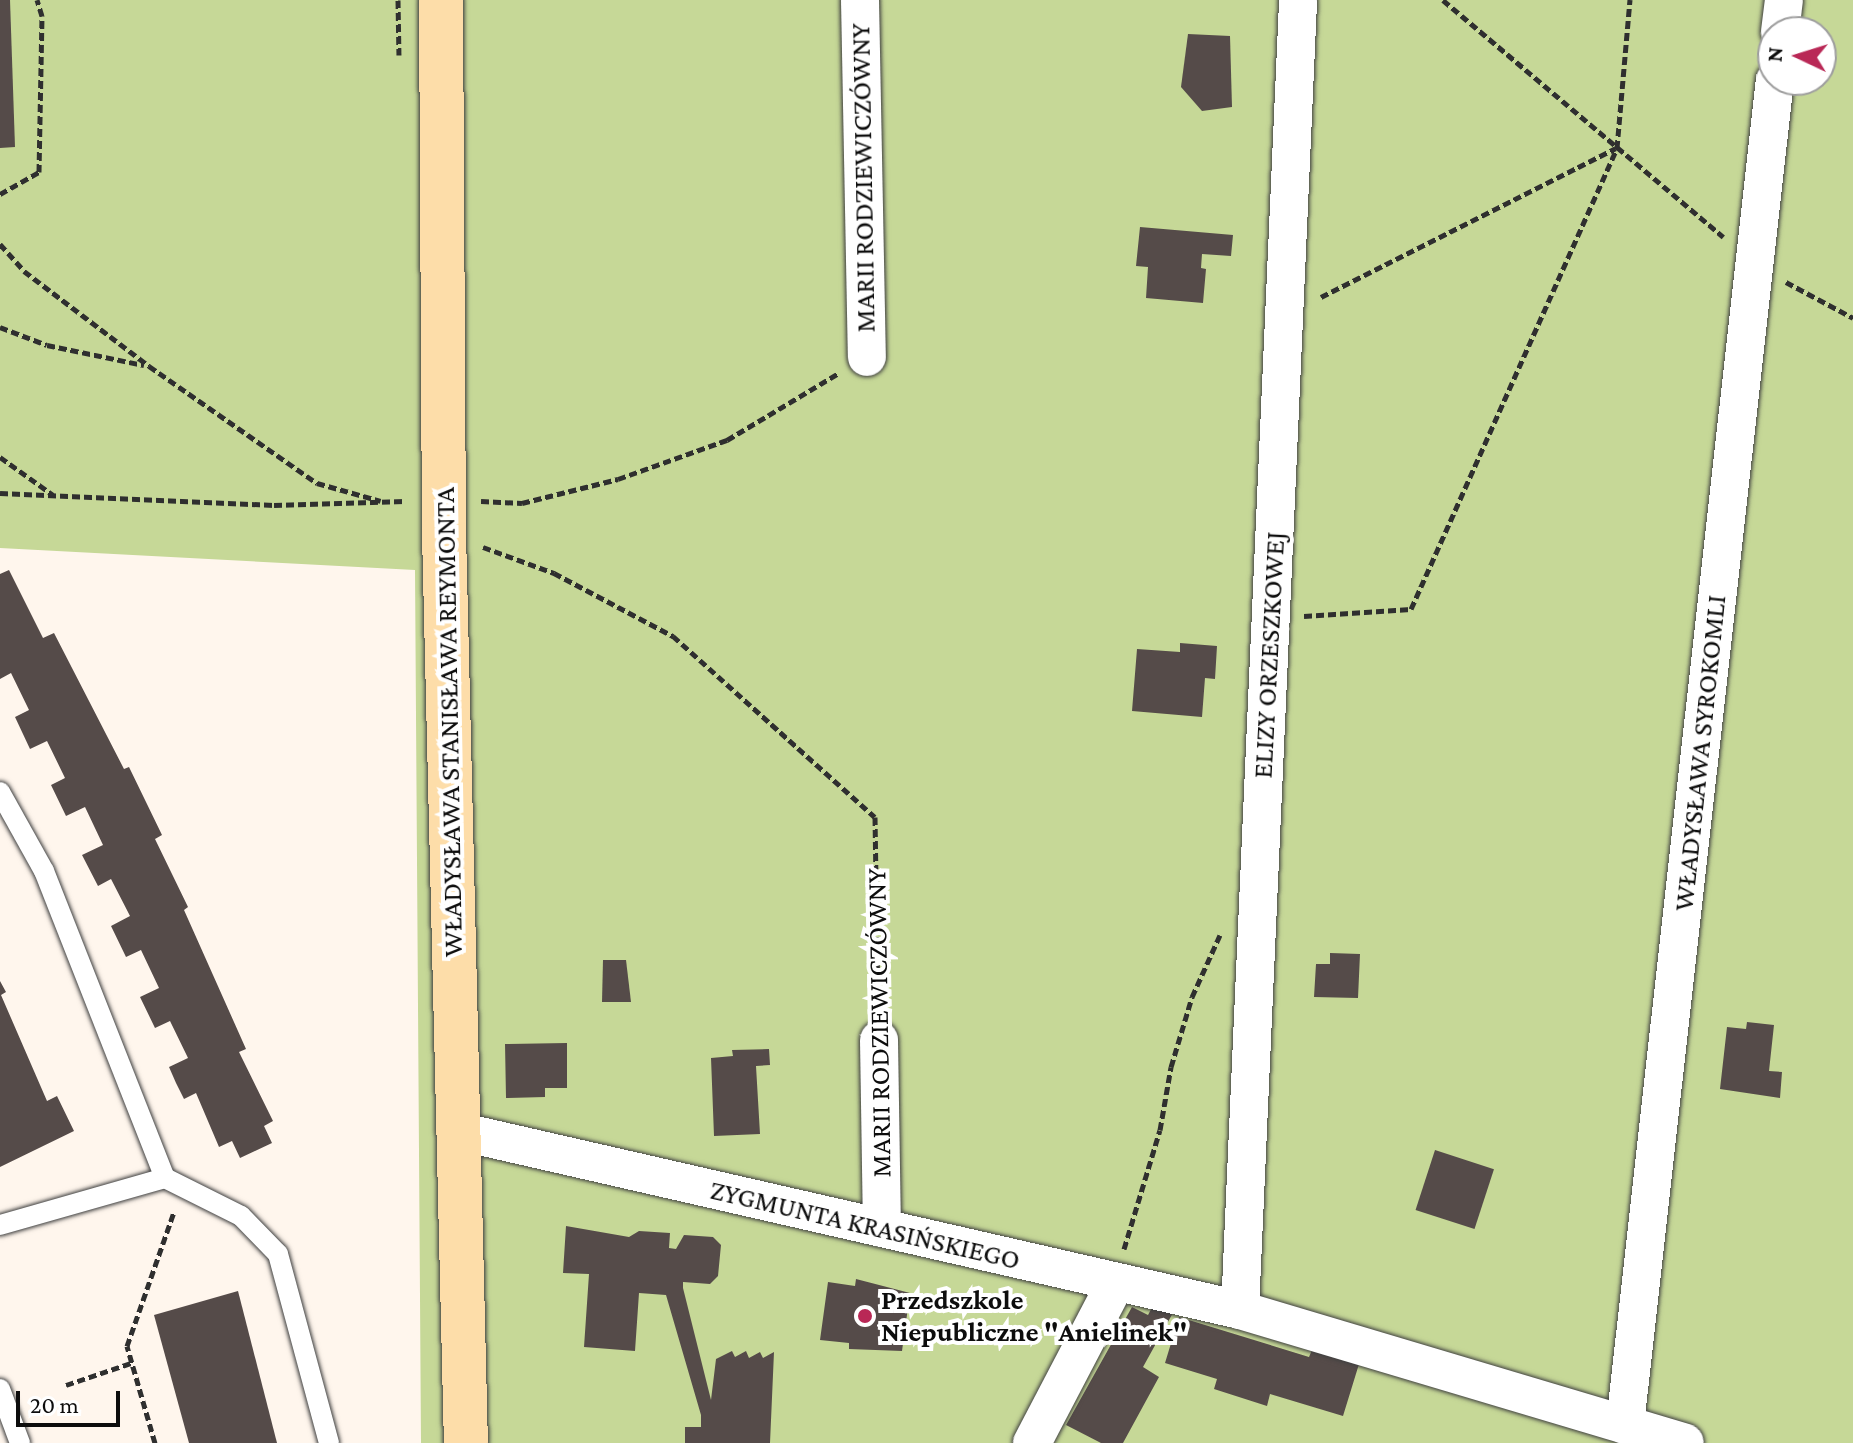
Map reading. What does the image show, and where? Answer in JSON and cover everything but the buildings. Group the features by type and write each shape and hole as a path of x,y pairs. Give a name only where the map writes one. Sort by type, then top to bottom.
{"street":[{"name":"WŁADYSŁAWA STANISŁAWA REYMONTA","path":"441,0 444,514 466,1443"},
{"name":"MARII RODZIEWICZÓWNY","path":"860,0 867,357"},
{"name":"ELIZY ORZESZKOWEJ","path":"1240,1310 1298,0"},
{"name":"WŁADYSŁAWA SYROKOMLI","path":"1625,1425 1773,96"},
{"name":"MARII RODZIEWICZÓWNY","path":"879,1040 882,1228"},
{"name":"ZYGMUNTA KRASIŃSKIEGO","path":"458,1131 1115,1284 1240,1310 1685,1443"},
{"path":"1032,1443 1115,1284"}],"lane":[{"path":"0,792 44,871 174,1182 241,1216 278,1254 329,1443"},
{"path":"0,1225 174,1182"},
{"path":"0,1389 20,1443"}],"path":[{"path":"0,194 39,172 42,16 37,0"},
{"path":"1443,0 1754,264 1853,318"},
{"path":"1271,618 1411,609 1617,148 1630,0"},
{"path":"1284,315 1617,148"},
{"path":"0,244 24,271 149,366 317,483 381,501"},
{"path":"0,327 47,345 149,366"},
{"path":"0,493 274,505 409,500 444,514 522,503 618,479 727,440 867,357"},
{"path":"0,457 54,495"},
{"name":"MARII RODZIEWICZÓWNY","path":"444,514 673,636 875,817 879,1040"},
{"path":"1115,1284 1192,997 1214,945 1259,878"},
{"path":"155,1443 127,1346 174,1182"},
{"path":"66,1385 131,1363"}],"green space":[{"path":"0,0 1853,0 1853,1443 421,1443 415,570 0,548"}],"place":[{"name":"Przedszkole Niepubliczne \"Anielinek\"","path":"865,1316"}]}
